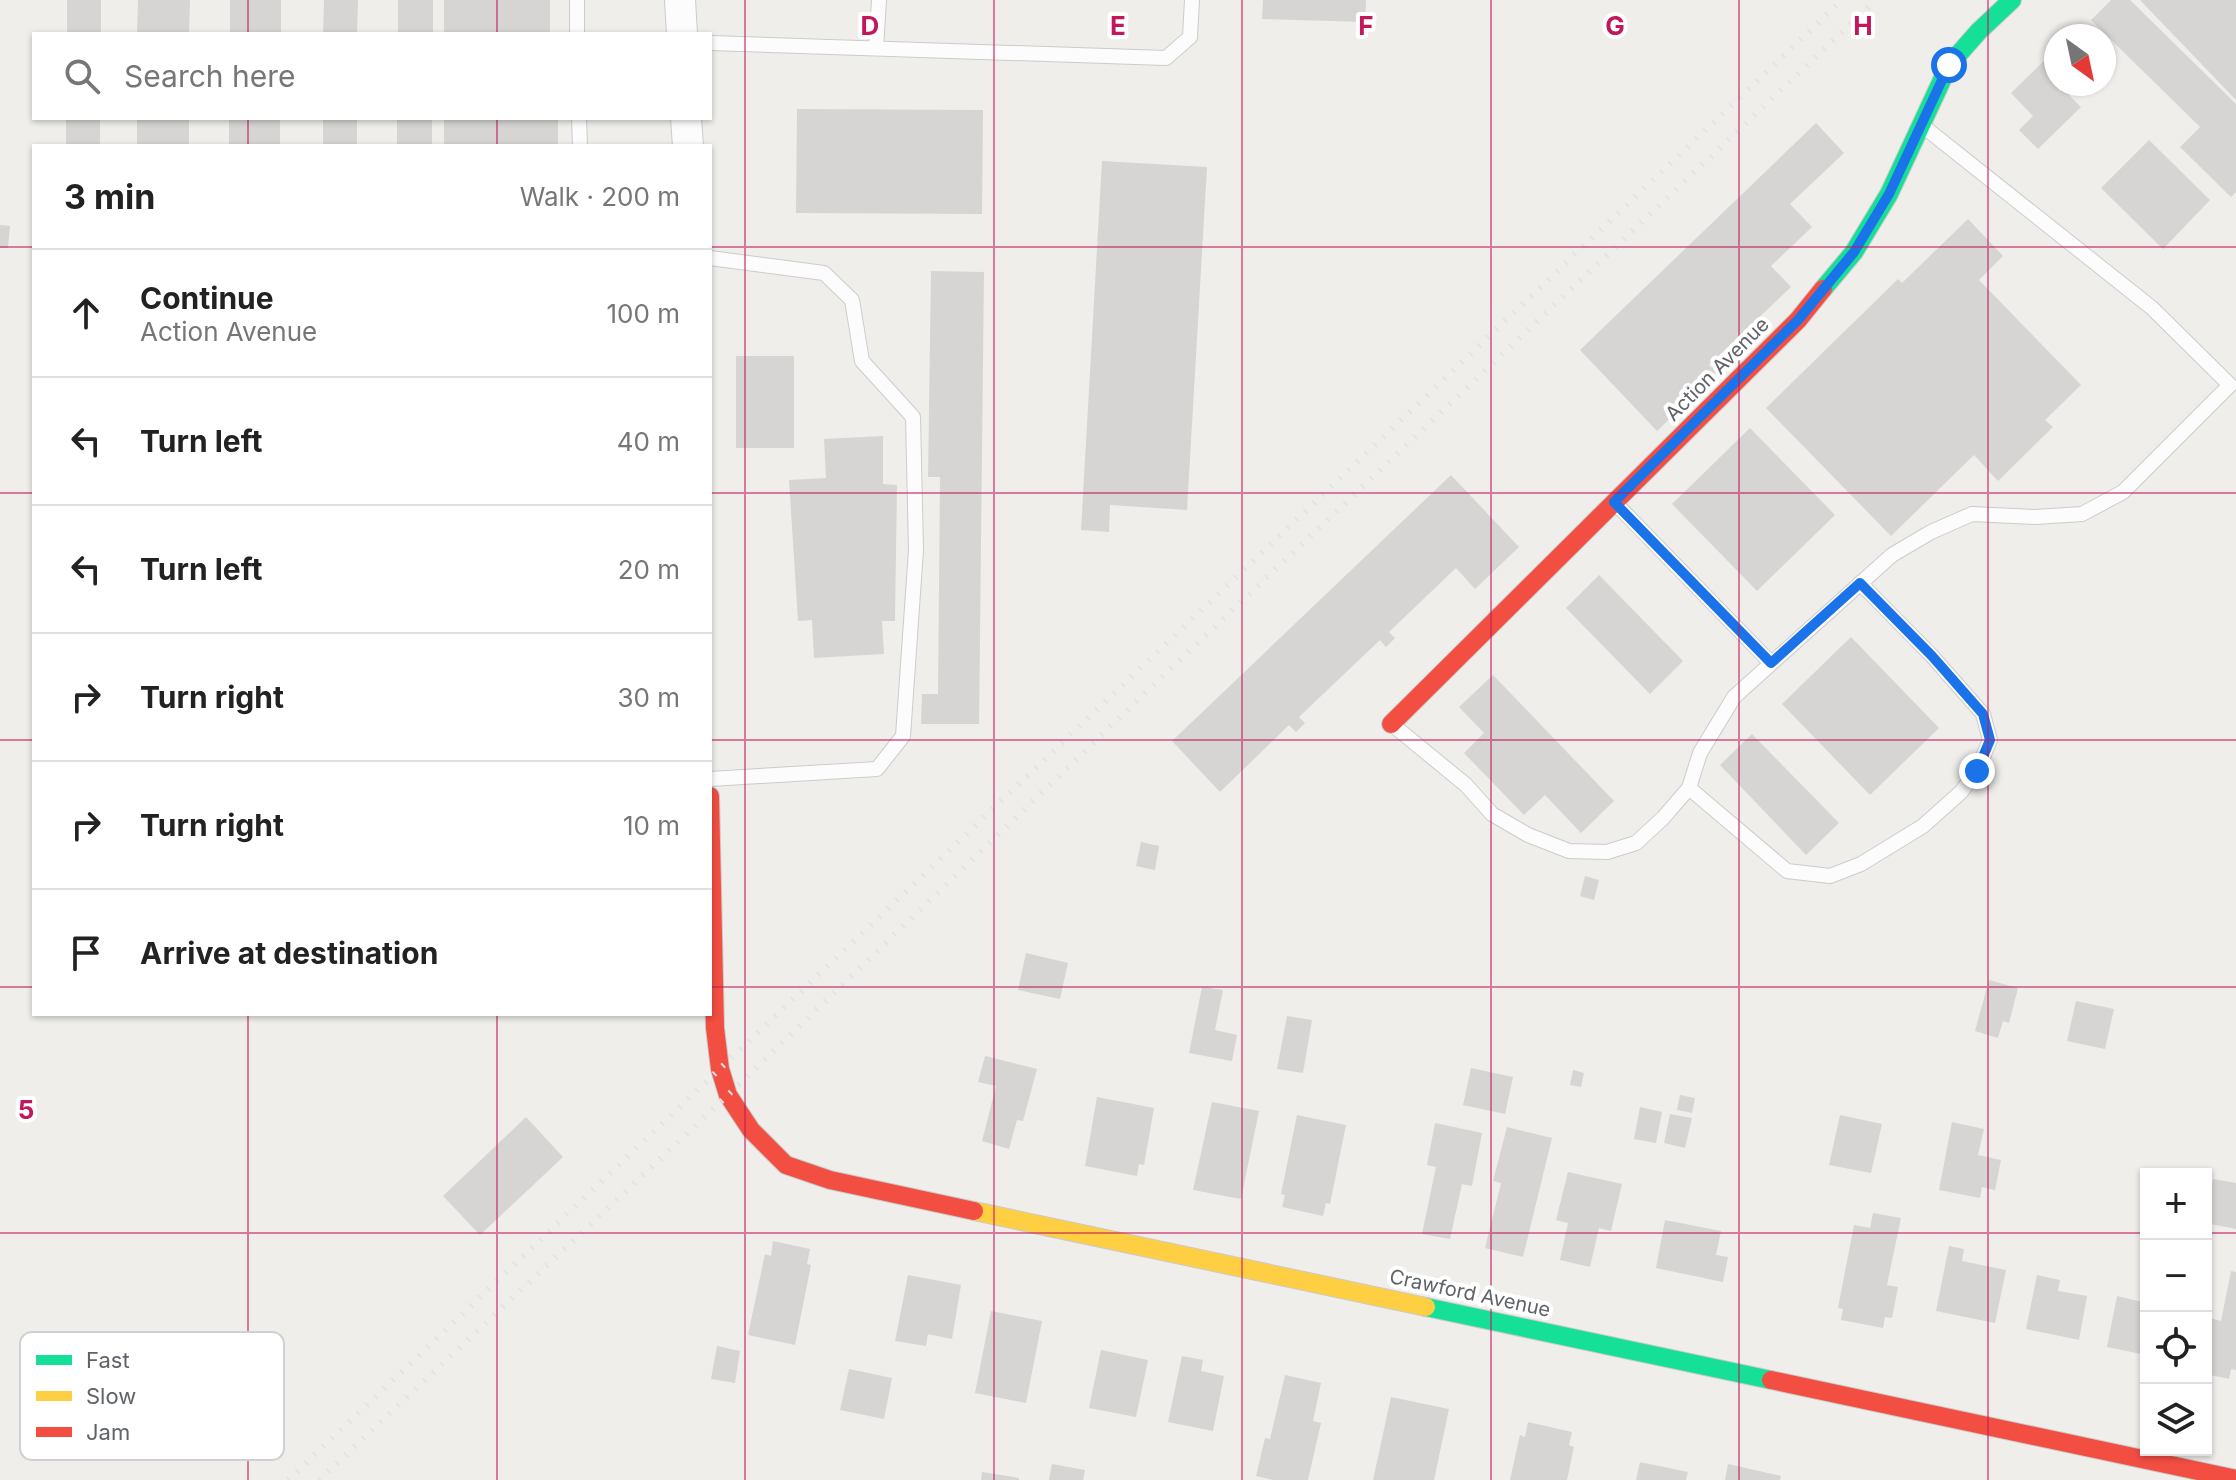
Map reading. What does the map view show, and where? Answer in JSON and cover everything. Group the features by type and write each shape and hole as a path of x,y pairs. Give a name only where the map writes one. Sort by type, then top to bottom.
{"street":[{"path":"680,0 682,32"},
{"name":"Action Avenue","path":"1391,724 1798,320 1854,252 1889,194 1949,65 2012,0"},
{"path":"686,120 688,144"},
{"name":"Crawford Avenue","path":"712,889 715,1028 720,1069 728,1095 751,1130 786,1165 830,1180 2236,1479"}],"lane":[{"path":"577,0 577,32"},
{"path":"876,48 879,0"},
{"path":"712,43 1166,58 1190,37 1192,0"},
{"path":"579,120 580,144"},
{"path":"1391,724 1466,785 1492,814 1528,835 1569,851 1607,852 1636,843 1689,788 1700,753 1734,697 1892,555 1931,532 1972,514 2035,517 2082,514 2123,492 2230,385 2152,308 1921,126"},
{"path":"712,258 824,273 852,300 862,361 913,417 916,550 903,736 877,769 712,779"},
{"path":"1614,502 1771,663"},
{"path":"1689,788 1787,871 1830,876 1861,864 1923,826 1961,792 1977,771 1990,740 1983,714 1932,656 1860,583"}],"building":[{"path":"67,0 101,0 101,32 67,32"},
{"path":"138,0 190,0 189,32 137,32"},
{"path":"230,0 281,0 281,32 230,32"},
{"path":"324,0 358,0 357,32 323,32"},
{"path":"398,0 433,0 433,32 398,32"},
{"path":"444,0 550,0 550,32 444,32"},
{"path":"1263,0 1366,0 1365,22 1262,19"},
{"path":"2111,0 2130,0 2236,104 2236,192 2231,197 2180,147 2200,127 2116,45 2116,24 2095,24 2091,20"},
{"path":"2140,0 2236,0 2236,100"},
{"path":"2044,61 2044,96 2070,96 2081,107 2038,149 2019,130 2033,116 2011,93"},
{"path":"797,109 983,110 982,214 796,213"},
{"path":"66,120 100,120 100,144 66,144"},
{"path":"137,120 189,120 189,144 137,144"},
{"path":"229,120 280,120 280,144 229,144"},
{"path":"323,120 357,120 357,144 323,144"},
{"path":"397,120 432,120 432,144 397,144"},
{"path":"444,120 558,120 558,144 444,144"},
{"path":"1816,123 1844,153 1790,204 1812,227 1771,266 1791,287 1709,365 1717,373 1657,431 1580,350"},
{"path":"2149,140 2210,200 2163,249 2101,188"},
{"path":"1102,161 1207,167 1187,510 1110,505 1109,532 1081,530"},
{"path":"1968,219 2003,256 1979,280 2081,385 2045,420 2053,427 1998,481 1974,455 1891,536 1766,408 1898,279 1902,283"},
{"path":"0,225 10,226 8,248 0,248"},
{"path":"931,271 984,272 979,724 921,724 922,694 938,694 940,477 928,477"},
{"path":"736,356 794,356 794,448 736,448"},
{"path":"1750,428 1835,515 1757,591 1672,504"},
{"path":"883,436 883,484 897,485 895,621 882,621 884,654 814,658 812,620 798,621 789,480 826,478 824,439"},
{"path":"1451,475 1519,547 1475,589 1456,568 1389,632 1395,638 1386,647 1380,640 1299,717 1305,723 1296,732 1289,725 1220,792 1172,741"},
{"path":"1599,575 1683,661 1650,694 1566,608"},
{"path":"1851,637 1939,728 1870,795 1782,704"},
{"path":"1493,675 1614,801 1581,833 1545,795 1524,815 1464,753 1484,733 1459,707"},
{"path":"1752,734 1839,823 1806,855 1720,765"},
{"path":"1141,842 1159,846 1155,870 1136,866"},
{"path":"1585,876 1599,880 1594,900 1580,896"},
{"path":"1026,953 1068,963 1060,999 1018,990"},
{"path":"1989,980 2018,988 2009,1023 2003,1021 1998,1038 1975,1031"},
{"path":"1202,987 1223,990 1215,1030 1237,1035 1232,1061 1189,1053"},
{"path":"2076,1001 2114,1009 2105,1049 2067,1041"},
{"path":"1287,1016 1312,1020 1303,1073 1277,1069"},
{"path":"985,1056 1037,1069 1023,1121 1017,1120 1009,1149 982,1141 996,1086 978,1082"},
{"path":"1471,1068 1513,1077 1505,1114 1463,1105"},
{"path":"1573,1070 1584,1073 1581,1087 1570,1085"},
{"path":"1680,1095 1695,1098 1692,1113 1677,1110"},
{"path":"1097,1097 1154,1108 1144,1165 1139,1164 1137,1176 1085,1166"},
{"path":"1212,1102 1259,1111 1241,1199 1193,1190"},
{"path":"1640,1107 1662,1112 1656,1143 1634,1139"},
{"path":"1670,1114 1692,1118 1685,1148 1664,1143"},
{"path":"1297,1115 1346,1125 1330,1204 1326,1203 1323,1216 1282,1207 1285,1195 1281,1194"},
{"path":"1840,1115 1882,1124 1871,1173 1829,1165"},
{"path":"526,1117 563,1157 480,1235 443,1196"},
{"path":"1952,1122 1984,1129 1978,1155 2001,1160 1995,1190 1982,1187 1980,1198 1939,1190"},
{"path":"1435,1123 1482,1133 1472,1186 1462,1184 1450,1239 1422,1234 1436,1167 1427,1165"},
{"path":"1507,1127 1552,1138 1523,1257 1485,1248 1501,1183 1493,1181"},
{"path":"1568,1172 1622,1184 1611,1231 1599,1228 1590,1267 1560,1260 1568,1223 1556,1220"},
{"path":"2213,1179 2236,1183 2236,1229 2212,1224"},
{"path":"1873,1213 1901,1218 1887,1285 1898,1287 1892,1318 1885,1317 1883,1328 1841,1320 1843,1309 1838,1308 1854,1225 1870,1228"},
{"path":"1665,1220 1721,1231 1716,1255 1728,1257 1723,1282 1656,1268"},
{"path":"773,1241 810,1249 807,1264 811,1265 795,1345 748,1335 765,1254 771,1256"},
{"path":"1949,1246 1964,1249 1962,1261 2006,1270 1995,1323 1936,1311"},
{"path":"2231,1271 2236,1272 2236,1370 2231,1369 2229,1379 2212,1375 2212,1319 2221,1321"},
{"path":"908,1275 961,1285 952,1339 928,1334 926,1346 895,1341"},
{"path":"2037,1275 2060,1280 2058,1291 2087,1296 2079,1340 2026,1329"},
{"path":"2117,1296 2140,1302 2140,1354 2107,1347"},
{"path":"991,1311 1042,1321 1026,1403 975,1393"},
{"path":"717,1346 740,1351 735,1383 711,1379"},
{"path":"1101,1350 1148,1360 1136,1417 1089,1408"},
{"path":"1182,1356 1203,1360 1201,1371 1224,1376 1213,1431 1168,1422"},
{"path":"849,1369 892,1378 884,1419 840,1410"},
{"path":"1285,1375 1321,1383 1313,1421 1321,1423 1308,1480 1273,1480 1256,1476 1265,1438 1270,1439"},
{"path":"1391,1397 1449,1409 1434,1480 1373,1480"},
{"path":"1528,1422 1572,1432 1569,1445 1574,1447 1567,1480 1510,1480 1520,1435 1525,1437"},
{"path":"1640,1462 1688,1472 1686,1480 1636,1480"},
{"path":"1052,1464 1085,1470 1083,1480 1049,1480"},
{"path":"1728,1464 1781,1476 1780,1480 1725,1480"},
{"path":"982,1472 1019,1478 1019,1480 981,1480"}],"railway":[{"path":"288,1480 1842,0"},
{"path":"319,1480 728,1095 1166,673 1876,0"}],"traffic: fast":[{"path":"1823,289 1854,252 1889,194 1949,65 2012,0"},
{"path":"1426,1307 1771,1380"}],"traffic: slow":[{"path":"974,1211 1426,1307"}],"traffic: jam":[{"path":"1391,724 1798,320 1823,289"},
{"path":"712,889 715,1028 720,1069 728,1095 751,1130 786,1165 830,1180 974,1211"},
{"path":"1771,1380 2236,1479"}],"route":[{"path":"1949,65 1889,194 1854,252 1798,320 1614,502 1771,663 1860,583 1932,656 1983,714 1990,740 1977,771"}]}
